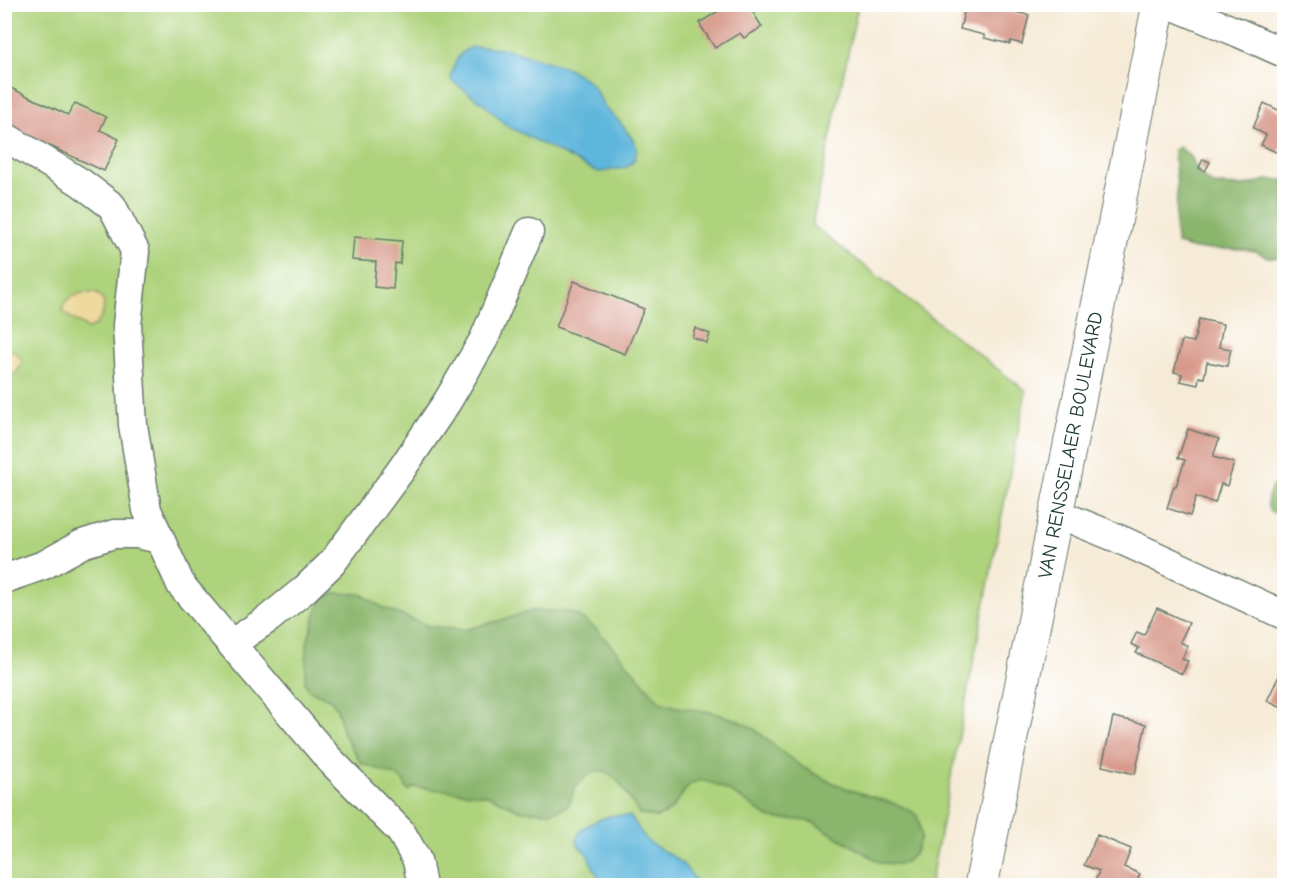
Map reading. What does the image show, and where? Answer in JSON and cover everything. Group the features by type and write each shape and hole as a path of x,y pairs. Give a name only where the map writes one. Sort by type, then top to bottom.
{"main road":[{"name":"VAN RENSSELAER BOULEVARD","path":"981,885 1159,4"}],"street":[{"path":"1169,4 1284,53"},
{"path":"4,136 80,182 112,206 135,251 128,325 133,425 147,510 181,585 329,759 401,832 417,860 422,885"},
{"path":"231,644 268,619 332,563 395,479 447,402 484,339 529,232"},
{"path":"1056,513 1117,538 1284,615"},
{"path":"4,579 44,565 82,544 114,534 137,534 160,539"}],"green space":[{"path":"5,5 858,5 812,225 1026,391 930,885 5,886"},
{"path":"1179,147 1189,155 1200,175 1214,185 1244,186 1267,180 1284,180 1284,258 1268,257 1255,251 1242,249 1194,249 1177,244 1175,223 1177,184 1174,150"},
{"path":"1284,475 1284,514 1270,512 1268,496 1276,482"},
{"path":"335,593 361,594 383,608 429,626 464,630 532,611 566,611 580,617 595,628 660,702 711,712 753,728 804,768 826,780 901,806 916,814 921,838 914,854 907,861 899,864 881,863 814,823 768,817 727,790 703,781 690,785 665,814 657,817 639,814 619,782 605,771 595,771 588,775 575,787 569,804 551,812 522,811 487,795 415,787 408,791 404,782 397,776 361,763 342,732 336,707 331,700 309,690 305,683 307,643 319,604 326,596"}],"sand":[{"path":"82,293 97,294 104,303 100,319 87,329 63,310 65,302"},
{"path":"4,349 16,353 21,360 22,363 16,374 5,376"}],"water":[{"path":"473,47 506,49 568,68 586,79 593,86 606,109 620,122 633,140 637,148 634,161 627,167 595,171 507,126 484,104 452,81 457,59"},
{"path":"615,815 630,816 647,841 683,864 699,885 604,885 577,841 585,827"}],"building":[{"path":"730,4 748,4 762,27 744,38 740,33 715,48 699,23"},
{"path":"966,4 997,4 997,8 1029,15 1022,44 1011,41 1010,44 984,38 984,35 960,29"},
{"path":"4,85 68,115 75,103 106,117 100,130 119,139 104,171 4,125"},
{"path":"1264,103 1284,113 1284,143 1278,153 1261,145 1266,135 1253,128"},
{"path":"1203,159 1210,162 1205,171 1199,168"},
{"path":"354,237 402,241 400,264 395,263 393,289 374,287 376,262 352,260"},
{"path":"574,281 644,309 625,354 556,327"},
{"path":"1199,319 1223,324 1219,347 1231,349 1227,366 1207,362 1204,378 1199,377 1198,385 1180,381 1182,374 1174,372 1182,340 1194,342"},
{"path":"695,328 710,334 707,343 692,337"},
{"path":"1188,429 1219,439 1213,457 1234,463 1227,486 1221,484 1215,503 1196,497 1190,516 1167,508 1185,460 1178,458"},
{"path":"1157,608 1189,623 1180,642 1188,646 1182,659 1188,661 1182,674 1136,653 1139,648 1131,644 1137,632 1144,635"},
{"path":"1284,665 1284,709 1267,701"},
{"path":"1113,717 1146,724 1135,774 1102,766"},
{"path":"1097,835 1131,849 1124,867 1140,874 1135,886 1103,886 1095,882 1099,871 1084,865"}]}
